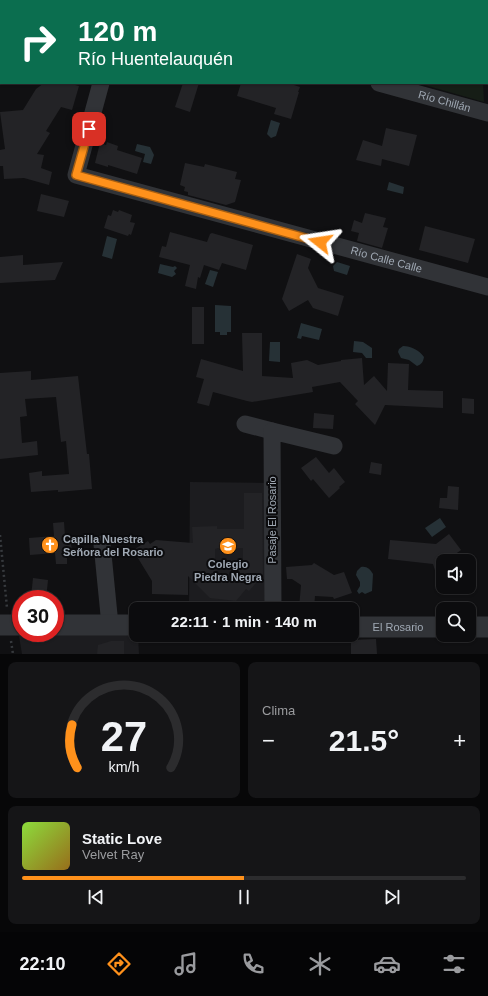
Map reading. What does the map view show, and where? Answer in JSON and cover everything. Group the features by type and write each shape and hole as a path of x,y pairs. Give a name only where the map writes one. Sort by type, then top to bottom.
{"street":[{"name":"Río Calle Calle","path":"101,84 76,175 488,287"},
{"name":"Río Chillán","path":"383,84 488,113"},
{"path":"245,424 334,446"},
{"name":"Pasaje El Rosario","path":"272,431 273,602"},
{"path":"102,544 110,625"},
{"path":"64,625 129,625"},
{"name":"El Rosario","path":"359,627 436,627"},
{"path":"476,627 488,628"}],"path":[{"path":"0,535 13,654"}],"shaded area":[{"path":"421,84 483,84 484,102"},
{"path":"271,120 280,123 276,136 271,138 267,134"},
{"path":"137,144 150,147 154,155 151,164 143,162 145,154 135,151"},
{"path":"389,182 404,187 403,194 387,190"},
{"path":"107,236 117,239 112,259 102,256"},
{"path":"337,262 350,266 347,275 334,271 333,266"},
{"path":"160,264 173,267 175,266 177,268 174,271 176,274 172,277 158,273"},
{"path":"210,270 218,272 213,287 205,284"},
{"path":"215,305 231,306 231,332 227,332 227,335 220,335 220,332 215,332"},
{"path":"301,323 322,329 319,340 302,336 301,339 297,338"},
{"path":"354,341 363,342 372,348 372,358 366,358 362,353 353,352"},
{"path":"270,342 280,342 280,362 269,361"},
{"path":"403,346 420,352 424,357 423,362 417,366 409,360 401,358 398,352"},
{"name":"Colegio Piedra Negra","path":"190,482 268,483 267,602 189,602"},
{"path":"440,518 446,527 432,537 425,528"},
{"path":"361,567 368,568 373,574 372,591 365,594 362,592 359,594 357,591 360,586 360,582 356,575 357,571"},
{"path":"64,634 129,634 129,642 138,642 139,654 22,654 20,642 64,642"}],"building":[{"path":"43,84 72,84 79,86 72,110 61,107 46,131 50,133 37,154 44,155 41,168 52,172 49,185 24,178 4,179 3,166 0,166 0,150 5,149 0,112 23,110 36,89"},
{"path":"183,84 199,84 190,112 175,107"},
{"path":"241,84 291,84 300,87 291,119 274,114 276,108 237,96"},
{"path":"386,128 417,135 409,166 382,159 381,166 356,160 363,140 382,146"},
{"path":"107,142 118,146 117,150 142,158 137,174 108,165 108,167 95,163 100,143 106,145"},
{"path":"185,163 204,167 205,164 237,172 235,179 241,180 235,202 226,205 188,195 188,192 184,191 185,187 180,185"},
{"path":"41,194 69,201 64,217 37,211"},
{"path":"113,210 118,212 119,210 132,215 130,222 135,223 131,235 129,234 128,236 104,228 108,215 111,216"},
{"path":"365,213 386,218 383,227 388,228 382,248 357,241 359,233 351,231 354,220 362,223"},
{"path":"425,226 475,239 468,263 419,250"},
{"path":"170,232 207,242 210,234 212,233 253,245 246,270 222,263 219,270 204,265 200,278 198,277 196,289 185,286 190,265 159,257 162,246 166,247"},
{"path":"297,254 311,259 308,268 318,288 344,296 338,316 313,308 308,300 289,311 282,299"},
{"path":"23,255 23,265 63,262 55,280 0,283 0,257"},
{"path":"192,307 204,307 204,344 192,344"},
{"path":"242,333 262,333 262,376 293,378 291,363 307,360 318,365 341,360 362,358 364,385 374,376 387,391 388,363 409,364 408,390 443,391 443,408 385,405 375,425 355,404 358,401 340,382 312,387 313,392 252,402 213,392 209,406 197,403 204,379 196,377 201,359 243,371"},
{"path":"31,371 31,380 78,376 87,454 89,454 92,489 58,492 58,490 31,492 29,473 42,471 42,476 69,474 66,441 61,442 56,397 25,399 27,416 20,417 22,443 37,441 38,455 0,459 0,373"},
{"path":"462,398 474,399 474,414 462,413"},
{"path":"314,413 334,415 333,429 313,428"},
{"path":"316,457 329,473 334,468 345,482 329,498 313,479 311,481 301,468"},
{"path":"371,462 382,464 381,475 369,473"},
{"path":"448,486 459,487 458,510 439,508 440,498 447,498"},
{"path":"244,493 262,493 263,575 249,591 246,589 236,601 210,598 188,576 188,595 152,594 152,581 133,550 148,541 150,544 156,540 193,543 192,527 217,526 217,529 244,529","holes":["243,548 243,565 226,581 215,570 215,549"]},
{"name":"Capilla Nuestra Señora del Rosario","path":"64,522 65,536 70,536 72,551 67,552 67,564 56,564 55,553 30,555 29,538 54,536 53,523"},
{"path":"449,534 461,550 456,554 436,554 436,573 433,564 388,559 390,540 436,544"},
{"path":"314,563 334,575 344,572 352,593 334,599 333,597 315,596 315,602 300,602 301,585 292,579 287,579 286,567 312,565"},
{"path":"33,578 48,580 47,590 32,590"},
{"path":"376,639 377,654 351,654 351,642 359,642 359,640"},
{"path":"111,641 124,641 124,654 97,654 98,645"}],"place":[{"name":"Capilla Nuestra Señora del Rosario","path":"50,545"},
{"name":"Colegio Piedra Negra","path":"228,546"}],"route":[{"path":"89,129 76,175 320,242"}]}
